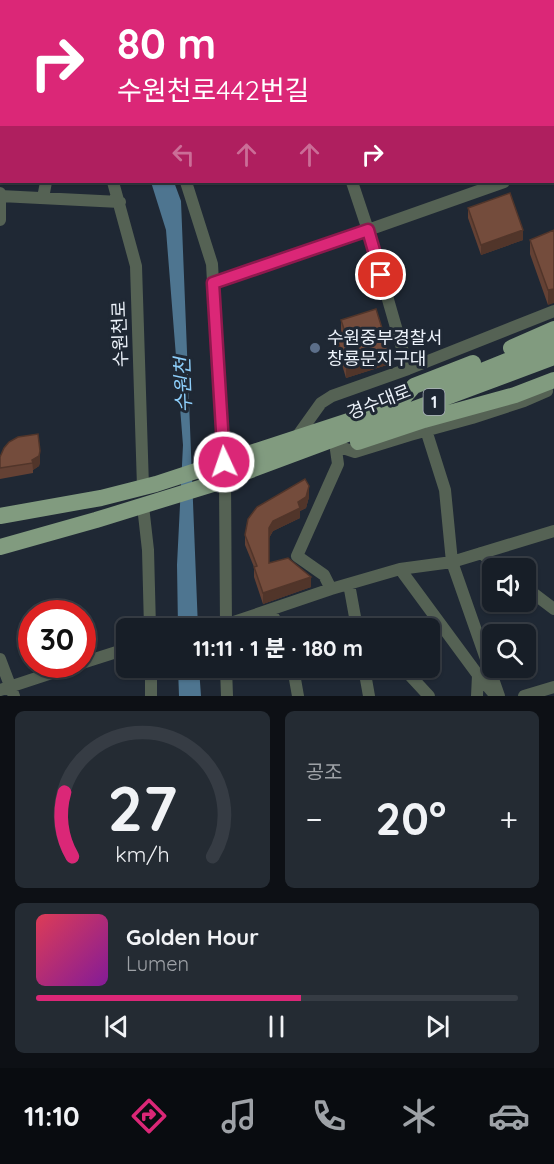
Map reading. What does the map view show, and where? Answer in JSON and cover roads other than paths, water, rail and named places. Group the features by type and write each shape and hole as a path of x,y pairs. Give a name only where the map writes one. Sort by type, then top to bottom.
{"main road":[{"path":"398,404 414,386 554,329"},
{"name":"경수대로","path":"220,464 398,404 554,342"},
{"name":"경수대로","path":"221,482 554,357"},
{"path":"314,447 332,451 340,449 424,420 515,395 554,380"},
{"name":"1","path":"0,516 101,498 220,464"},
{"name":"1","path":"0,547 221,482"}],"street":[{"path":"43,198 46,183"},
{"name":"수원천로","path":"113,183 136,266 149,486"},
{"path":"186,183 212,264 220,464"},
{"path":"352,183 408,369"},
{"path":"213,283 501,183"},
{"path":"0,220 0,195 120,202"},
{"path":"296,438 321,403 332,396 408,369 554,311"},
{"path":"331,589 324,575 297,556 338,464 340,449 355,452 472,418 524,401 554,388"},
{"path":"426,430 445,490 452,562 498,696"},
{"path":"221,482 224,618"},
{"path":"149,505 150,618"},
{"path":"249,618 331,589 400,569 452,562 554,531"},
{"path":"481,553 488,558"},
{"path":"400,569 478,675 498,696"},
{"path":"349,584 355,618"},
{"path":"536,595 554,609"},
{"path":"270,611 274,618"},
{"path":"96,659 116,652"},
{"path":"0,659 8,691 43,678"},
{"path":"477,696 478,675"},
{"path":"151,678 152,696"},
{"path":"226,678 227,696"},
{"path":"295,678 298,696"},
{"path":"366,678 369,696"},
{"path":"412,678 429,696"},
{"path":"524,696 554,687"}],"water":[{"name":"수원천","path":"151,183 174,183 181,201 198,618 178,618 177,565 183,445 166,230"},
{"path":"178,678 200,678 201,696 179,696"}],"place":[{"name":"수원중부경찰서 창룡문지구대","path":"315,348"}]}
